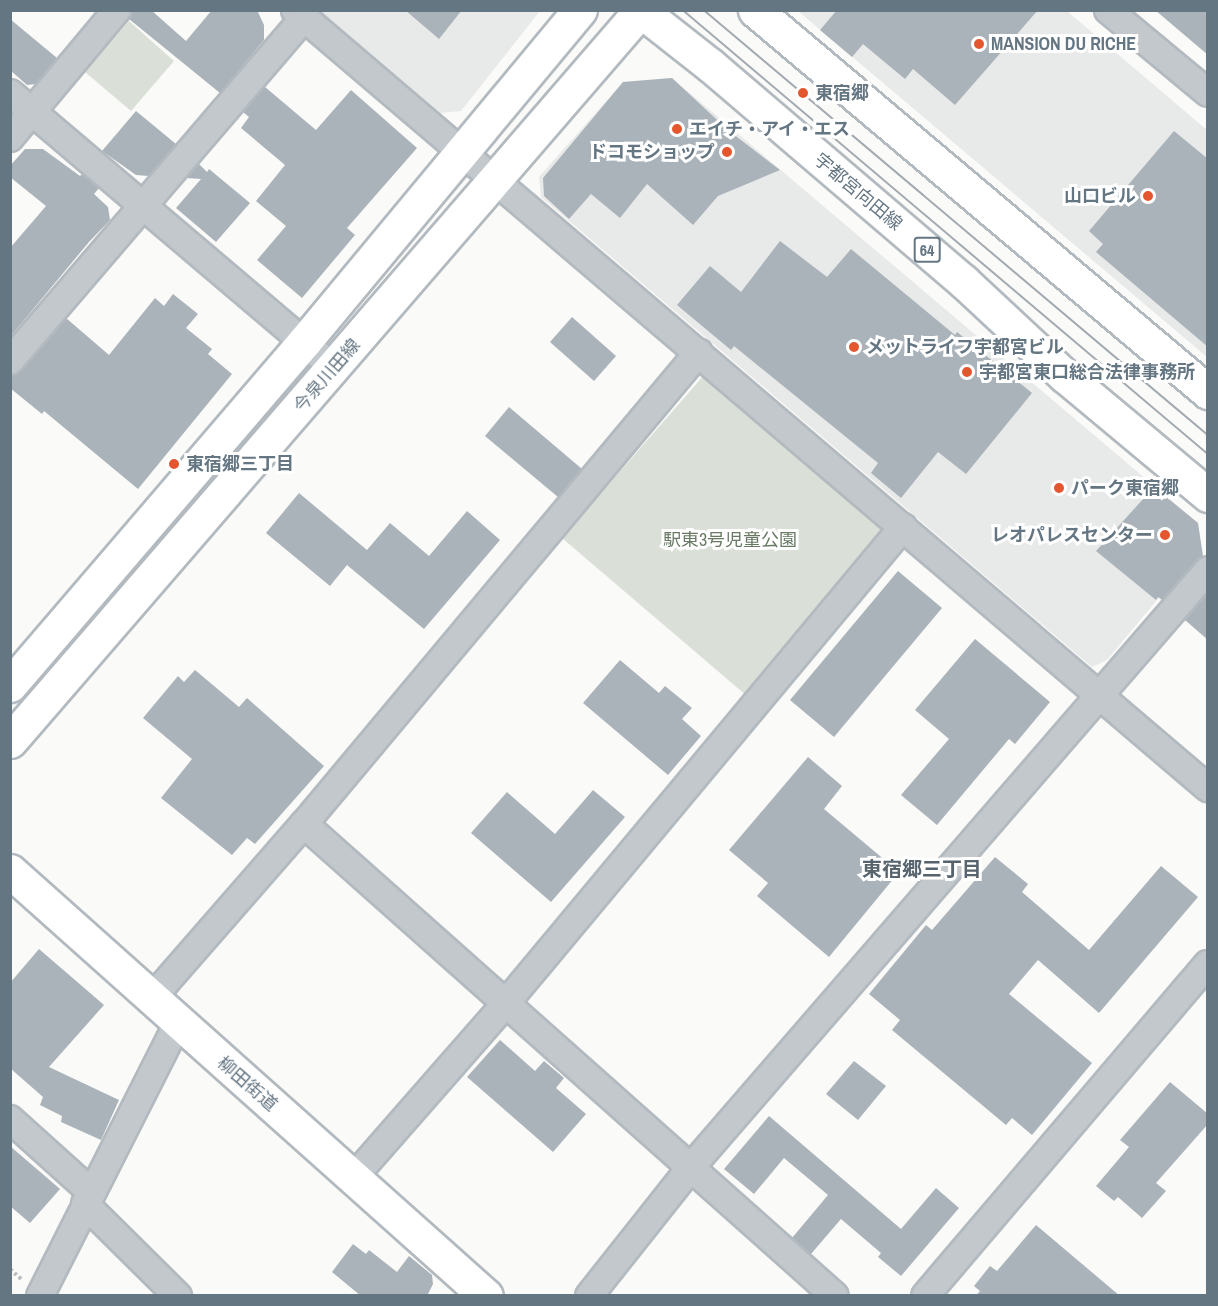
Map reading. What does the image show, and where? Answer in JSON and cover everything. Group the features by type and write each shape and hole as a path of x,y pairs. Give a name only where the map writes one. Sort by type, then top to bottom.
{"street":[{"path":"10,138 117,10"},
{"path":"10,685 304,342 461,150 580,10"},
{"path":"755,10 1208,392"},
{"path":"1108,10 1208,93"},
{"name":"今泉川田線","path":"10,741 496,181 640,11"},
{"name":"宇都宮向田線","path":"640,11 719,73 963,281 1065,376 1208,495"},
{"path":"10,361 143,207 299,14 903,526 1098,697 1208,788"},
{"path":"10,93 334,368"},
{"path":"152,998 304,824 699,352"},
{"path":"353,1178 506,1003 903,526"},
{"path":"589,1296 692,1166 1208,570"},
{"path":"304,824 692,1166 835,1296"},
{"name":"柳田街道","path":"10,871 486,1296"},
{"path":"926,1296 1208,964"},
{"path":"40,1296 178,1023"},
{"path":"10,1119 88,1198 178,1296"}],"shaded area":[{"path":"319,11 540,11 461,111 440,113"},
{"path":"798,11 1067,11 1207,130 1207,357"},
{"path":"672,78 1198,523 1201,547 1107,660 1092,667 541,197 539,177 623,82"}],"green space":[{"path":"129,21 174,61 131,111 85,72"},
{"name":"駅東3号児童公園","path":"704,375 883,531 747,696 562,538"}],"building":[{"path":"132,10 151,10 186,41 212,10 257,10 264,25 264,40 220,93 129,19"},
{"path":"405,10 462,10 439,39"},
{"path":"837,10 1038,10 955,105 913,69 905,79 863,44 852,57 820,30"},
{"path":"1155,10 1208,10 1208,55"},
{"path":"10,19 57,58 36,84 27,85 10,70"},
{"path":"672,78 728,130 780,170 718,196 693,225 647,184 620,218 591,194 569,219 544,196 543,178 623,82"},
{"path":"265,87 316,130 351,90 417,148 347,228 355,235 302,298 257,260 286,226 256,201 285,165 241,128 249,117 243,112"},
{"path":"136,111 176,144 149,176 136,175 102,151"},
{"path":"1174,131 1208,159 1208,347 1096,252 1103,244 1089,231"},
{"path":"25,149 43,149 99,188 94,194 108,207 110,220 10,337 10,248 46,206 10,177 10,166"},
{"path":"199,164 207,172 209,169 250,203 216,242 176,208 201,179 186,178"},
{"path":"780,241 827,277 851,249 955,335 957,332 1032,393 966,474 938,452 901,498 871,473 878,463 734,346 731,350 677,305 710,266 741,292"},
{"path":"173,294 198,314 186,328 212,349 208,354 232,374 138,489 44,411 42,414 10,388 10,376 21,371 66,318 109,355 155,298 164,306"},
{"path":"572,317 616,356 594,381 550,342"},
{"path":"509,407 582,469 558,497 485,436"},
{"path":"1154,487 1198,523 1203,556 1162,600 1158,597 1156,600 1096,551"},
{"path":"299,493 367,550 390,523 429,556 467,511 500,540 424,629 347,565 330,586 266,533"},
{"path":"898,571 942,608 834,737 790,700"},
{"path":"1208,593 1208,640 1185,620"},
{"path":"975,639 1050,702 1015,744 1009,739 937,825 901,795 949,739 915,710"},
{"path":"620,660 659,693 665,686 692,708 682,719 701,736 668,775 583,703"},
{"path":"195,670 239,707 247,698 324,766 255,844 247,838 232,855 161,798 192,759 143,718 178,676 184,682"},
{"path":"808,757 842,786 824,809 899,872 829,957 757,896 768,883 729,850"},
{"path":"593,790 625,817 551,902 471,833 507,792 555,834"},
{"path":"995,857 1028,884 1022,892 1089,950 1161,866 1198,897 1099,1013 1038,960 1009,994 1092,1063 1032,1135 1012,1118 1006,1125 892,1030 900,1020 869,994 926,925 932,930"},
{"path":"39,949 104,1005 49,1067 119,1100 101,1140 61,1122 62,1116 40,1105 43,1097 10,1068 10,983"},
{"path":"500,1040 535,1071 544,1061 564,1078 556,1088 586,1114 553,1152 467,1077"},
{"path":"854,1061 886,1086 858,1120 826,1094"},
{"path":"1170,1082 1208,1114 1208,1124 1156,1183 1166,1191 1142,1218 1118,1197 1114,1201 1096,1186 1129,1147 1120,1140"},
{"path":"769,1116 901,1229 936,1188 959,1208 901,1276 878,1257 881,1253 841,1219 811,1254 792,1238 828,1195 784,1158 754,1194 724,1169"},
{"path":"10,1146 60,1189 30,1223 10,1206"},
{"path":"1036,1225 1120,1296 976,1296 980,1291 974,1286 990,1266 997,1271"},
{"path":"353,1244 366,1254 369,1250 397,1272 409,1256 432,1275 433,1284 427,1296 361,1296 332,1272"}],"tram line":[{"path":"683,10 1208,454"},
{"path":"704,10 1208,435"}],"place":[{"name":"MANSION DU RICHE","path":"979,44"},
{"name":"東宿郷","path":"803,93"},
{"name":"エイチ・アイ・エス","path":"677,129"},
{"name":"ドコモショップ","path":"727,152"},
{"name":"山口ビル","path":"1148,196"},
{"name":"メットライフ宇都宮ビル","path":"854,347"},
{"name":"宇都宮東口総合法律事務所","path":"967,372"},
{"name":"東宿郷三丁目","path":"174,464"},
{"name":"パーク東宿郷","path":"1059,488"},
{"name":"レオパレスセンター","path":"1165,535"}],"district":[{"name":"東宿郷三丁目","path":"922,868"}]}
